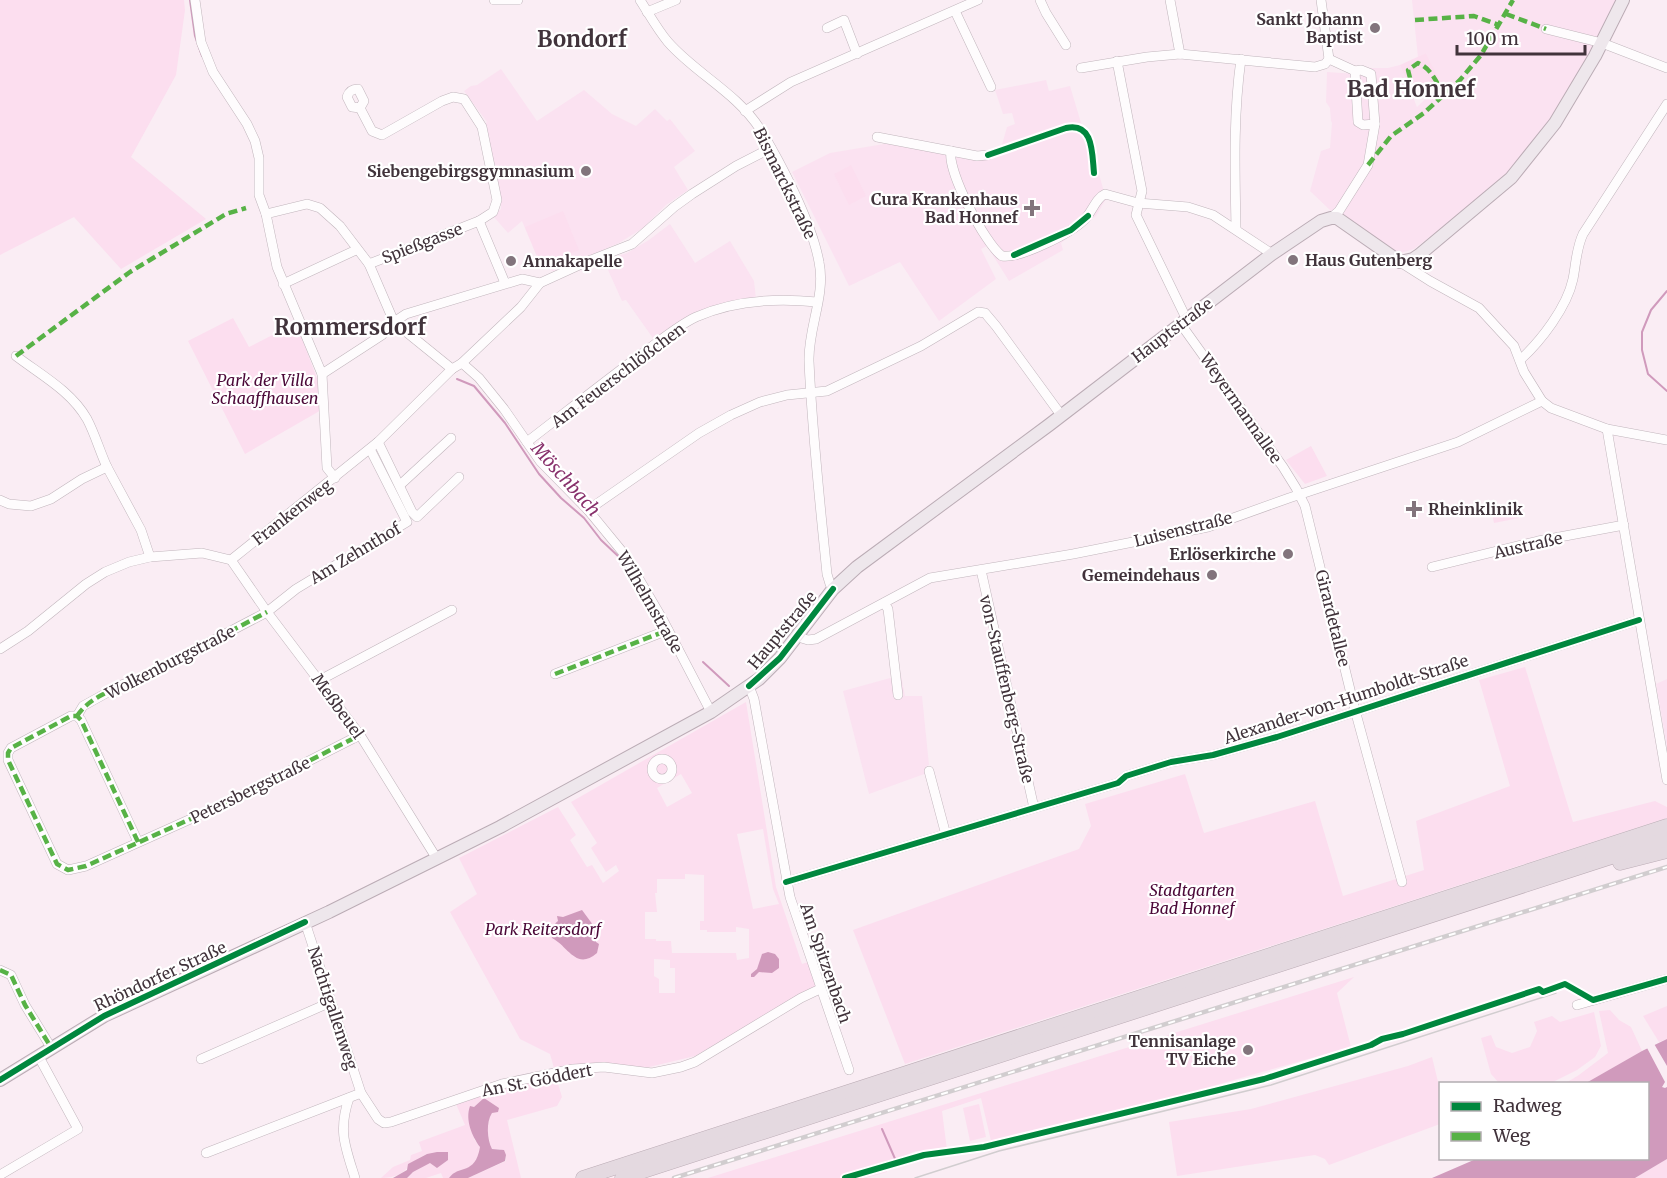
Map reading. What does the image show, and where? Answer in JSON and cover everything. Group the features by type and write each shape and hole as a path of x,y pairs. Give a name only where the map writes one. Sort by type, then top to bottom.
{"highway":[{"path":"583,1178 1667,826"},
{"path":"622,1178 1667,839"},
{"path":"1554,876 1573,875 1667,851"}],"main road":[{"path":"1331,218 1342,221 1400,262 1413,265 1511,178 1555,123 1602,43 1623,0"},
{"name":"Hauptstraße","path":"436,859 534,810 711,712 749,686 798,637 833,589 856,567 1272,254 1322,221 1331,218"},
{"name":"Rhöndorfer Straße","path":"0,1080 104,1016 329,912 436,859"}],"street":[{"path":"195,0 201,42 213,72 247,124 255,141 259,158 259,195 266,213 277,267 322,374 327,468 335,478"},
{"path":"494,0 518,0"},
{"name":"Bismarckstraße","path":"640,0 668,43 728,94 754,121 771,148 815,245 820,264 821,282 809,358 815,464 828,574 833,589"},
{"path":"647,12 676,0"},
{"path":"744,111 791,82 978,0"},
{"path":"1040,0 1066,45"},
{"path":"1170,0 1180,54"},
{"path":"1081,68 1180,54 1315,67 1325,64 1329,58 1321,0"},
{"path":"958,7 991,87"},
{"path":"827,28 844,20 857,54"},
{"path":"1546,29 1602,43 1667,68"},
{"path":"1329,58 1355,71 1358,122 1363,125 1375,124"},
{"path":"1236,229 1234,132 1236,91 1241,59"},
{"name":"Weyermannallee","path":"1118,61 1142,191 1136,210 1137,218 1183,320 1299,495"},
{"name":"Hauptstraße","path":"1331,218 1339,211 1368,165 1375,124 1371,74 1361,70 1355,71"},
{"path":"360,108 372,131 382,135 442,100 453,97 464,99 482,128 497,200 493,212 479,221"},
{"path":"1520,360 1533,348 1563,305 1573,281 1578,245 1583,234 1667,104"},
{"path":"877,137 977,156 988,155"},
{"path":"322,374 382,335 394,322 406,314 504,283 522,279 540,284 586,262 632,244 683,200 736,166 771,148"},
{"path":"951,151 950,161 970,211 994,249 1002,256 1014,255 1071,230 1088,216 1101,196 1105,194 1138,203 1188,207 1213,215 1272,254"},
{"path":"266,213 307,204 320,208 340,226 356,250 369,264 394,322 452,369"},
{"name":"Spießgasse","path":"369,264 479,221 504,283"},
{"path":"283,284 356,250"},
{"path":"1413,265 1430,282 1479,308 1515,346 1524,372 1542,402 1563,414 1607,429 1667,440"},
{"name":"Frankenweg","path":"231,560 378,442 452,369 462,363 521,307 540,284"},
{"name":"Am Feuerschlößchen","path":"527,442 616,373 695,318 750,302 784,299 818,302"},
{"path":"588,510 672,450 723,420 760,402 787,395 827,391 931,341 978,312 985,313 996,326 1061,415"},
{"path":"16,357 63,391 87,420 107,467 141,530 150,557"},
{"name":"Wilhelmstraße","path":"462,363 479,378 540,461 588,510 625,555 711,712"},
{"name":"Luisenstraße","path":"798,637 808,640 816,639 930,578 1073,554 1208,527 1458,442 1542,402"},
{"path":"1607,429 1667,780"},
{"path":"400,485 451,438"},
{"path":"378,442 412,512 417,517 459,477"},
{"name":"Am Zehnthof","path":"267,612 296,589 407,522 370,449"},
{"path":"0,500 9,504 31,506 51,499 82,478 107,467"},
{"name":"Girardetallee","path":"1299,495 1305,506 1355,710 1402,882"},
{"name":"Austraße","path":"1431,567 1538,541 1624,525"},
{"path":"0,649 86,584 105,572 129,562 150,557 202,553 231,560"},
{"name":"Meßbeuel","path":"231,560 267,612 360,735 436,859"},
{"name":"von-Stauffenberg-Straße","path":"981,570 1034,808"},
{"path":"884,603 888,609 898,695"},
{"path":"320,680 452,610"},
{"name":"Wolkenburgstraße","path":"77,716 83,706 119,686 145,676 267,612"},
{"name":"Alexander-von-Humboldt-Straße","path":"786,882 1118,783 1126,776 1171,762 1213,755 1277,737 1638,620"},
{"path":"555,674 668,630"},
{"name":"Am Spitzenbach","path":"749,686 754,699 786,882 849,1070"},
{"name":"Petersbergstraße","path":"77,716 71,716 4,753 57,864 68,870 86,866 224,804 360,735"},
{"path":"77,716 81,720 138,842"},
{"path":"929,771 946,835"},
{"name":"Nachtigallenweg","path":"305,922 361,1093"},
{"path":"0,970 11,975 25,1005 52,1049"},
{"path":"1577,1005 1667,979"},
{"name":"An St. Göddert","path":"361,1093 378,1119 384,1123 502,1084 573,1070 604,1067 652,1073 674,1069 695,1062 801,998 820,989"},
{"path":"201,1059 331,1002"},
{"path":"0,1175 78,1129 39,1057"},
{"path":"206,1154 361,1093"},
{"path":"349,1098 344,1113 342,1140 355,1178"}],"shaded area":[{"path":"1412,0 1616,0 1593,50 1538,138 1499,184 1414,249 1397,254 1331,211 1310,191 1321,151 1330,148 1332,123 1330,108 1326,102 1327,72 1371,75 1371,68 1400,65 1417,107 1441,84 1426,53 1418,57"},
{"name":"Siebengebirgsgymnasium","path":"501,69 537,121 584,90 612,114 636,126 655,109 667,121 670,119 695,151 674,167 688,190 666,205 643,228 619,243 553,271 541,266 522,221 508,233 493,216 501,209 501,199 485,124 487,122 464,91"},
{"path":"1046,80 1049,91 1070,86 1082,126 1091,133 1106,199 1096,216 1061,243 1063,250 1009,281 987,246 981,249 996,279 939,321 900,262 849,286 792,172 830,153 890,143 967,159 984,159 1002,154 1001,148 1007,127 1015,124 1012,113 1003,114 995,90"},
{"path":"670,224 695,263 730,241 754,281 756,299 722,305 655,341 626,300 622,301 604,261 627,253"},
{"path":"901,675 905,696 922,696 929,765 926,766 927,773 869,794 843,691"},
{"path":"1667,679 1667,747 1656,684"},
{"path":"582,910 596,929 596,942 599,944 597,953 590,958 583,959 573,955 552,938 551,932 552,927 558,921 557,916 563,917"},
{"path":"768,952 775,954 779,959 779,968 772,973 759,972 751,977 757,969 762,954"},
{"path":"1667,1039 1667,1159 1635,1178 1432,1178 1474,1160 1649,1160 1649,1082 1588,1082"},
{"path":"484,1098 499,1108 498,1112 492,1113 490,1117 488,1136 492,1149 504,1150 505,1161 468,1178 449,1178 457,1171 471,1166 478,1156 480,1147 470,1128 468,1117 470,1106 474,1107"},
{"path":"448,1152 448,1160 437,1168 430,1163 407,1178 393,1178 407,1170 408,1164 427,1154"}],"green space":[{"path":"0,0 184,0 185,10 176,75 131,157 206,219 121,269 74,217 0,255"},
{"path":"1426,53 1440,81 1420,98 1413,83 1406,80 1400,65"},
{"path":"851,165 866,196 849,205 834,174"},
{"path":"563,211 579,250 541,266 525,227"},
{"name":"Park der Villa Schaaffhausen","path":"233,318 249,347 296,323 318,381 323,409 245,454 188,341"},
{"path":"1311,446 1327,476 1305,484 1286,460"},
{"path":"1517,504 1519,518 1494,523 1491,509"},
{"name":"Stadtgarten Bad Honnef","path":"1525,667 1573,822 1655,801 1667,807 1667,818 905,1064 853,930 1079,849 1091,826 1085,804 1185,774 1204,833 1315,801 1343,896 1424,870 1416,821 1510,786 1479,680"},
{"name":"Park Reitersdorf","path":"746,702 776,887 802,964 808,962 816,987 695,1056 641,1069 601,1062 554,1068 550,1054 520,1039 450,912 477,894 459,858 558,807 576,835 570,840 587,867 592,865 603,883 619,871 616,865 606,872 591,848 597,843 571,802","holes":["681,774 692,793 667,807 657,788","763,829 773,889 779,904 753,909 737,834","685,874 704,875 704,921 700,921 700,930 736,932 736,927 749,929 749,958 737,960 736,953 672,953 671,941 645,939 645,912 657,912 655,893 657,893 657,879 685,879","654,959 670,960 670,968 675,968 675,993 659,993 659,979 654,976"]},
{"path":"1354,977 1337,993 1351,1047 1141,1106 991,1141 981,1098 942,1111 947,1150 916,1151 887,1163 887,1172 865,1178 708,1178"},
{"path":"1667,1006 1667,1039 1659,1042 1643,1016"},
{"path":"1610,1010 1619,1020 1631,1027 1642,1051 1588,1082 1567,1082 1608,1053 1599,1011"},
{"path":"1594,1012 1601,1046 1595,1057 1577,1070 1553,1082 1498,1082 1491,1074 1481,1038 1491,1035 1496,1047 1512,1053 1530,1047 1537,1031 1534,1022 1552,1016 1560,1022"},
{"path":"1432,1057 1439,1086 1439,1124 1329,1165 1325,1159 1315,1155 1177,1176 1169,1122 1251,1109 1408,1066"},
{"path":"556,1077 562,1097 557,1106 507,1120 521,1178 468,1178 506,1161 506,1155 500,1149 492,1149 488,1131 492,1113 479,1103 474,1107 474,1139 480,1147 478,1156 471,1166 458,1171 449,1178 443,1178 441,1173 426,1178 407,1178 430,1162 427,1154 402,1173 381,1178 393,1167 410,1160 411,1155 422,1151 419,1142 465,1125 456,1104 495,1091"},
{"path":"979,1104 986,1137 970,1141 963,1108"},
{"path":"1667,1159 1667,1178 1635,1178"}],"pier":[{"path":"1653,1042 1667,1066 1667,1087 1665,1088 1662,1087 1665,1082 1646,1046"}],"waterway":[{"name":"Möschbach","path":"190,0 195,36 202,56"},
{"path":"1667,291 1651,310 1642,332 1642,350 1648,374 1667,391"},
{"name":"Möschbach","path":"457,379 474,386 505,423 539,474 584,518 601,540 618,556 643,594 647,605"},
{"name":"Möschbach","path":"703,662 729,686"},
{"path":"882,1129 896,1161"}],"tram line":[{"path":"915,1178 999,1151 1271,1085 1556,993"}],"railway":[{"path":"674,1178 1667,867"}],"marked path":[{"path":"1368,165 1391,136 1424,113 1460,80 1481,55 1513,0"},
{"path":"1506,14 1546,29"},
{"path":"1415,20 1474,16 1499,25"},
{"path":"1410,78 1408,70 1418,63 1431,73 1444,96"},
{"path":"16,356 130,272 226,214 246,208"},
{"path":"77,716 83,708 109,691 147,675 267,612"},
{"path":"555,674 668,630"},
{"path":"138,842 81,720 77,716 71,716 11,748 8,760 57,864 68,870 86,866 224,804 360,735"},
{"path":"0,970 11,975 25,1005 52,1049"}],"cycle path":[{"path":"988,155 1066,128 1075,127 1082,130 1090,141 1094,173"},
{"path":"1014,255 1071,230 1088,216"},
{"path":"749,686 780,658 833,589"},
{"path":"786,882 1118,783 1126,776 1171,762 1213,755 1277,737 1639,620"},
{"path":"0,1080 104,1016 305,922"},
{"path":"845,1178 924,1155 984,1147 1264,1079 1539,989 1543,992 1565,984 1593,1000 1667,979"}],"place":[{"name":"Sankt Johann Baptist","path":"1375,28"},
{"name":"Siebengebirgsgymnasium","path":"586,171"},
{"name":"Cura Krankenhaus Bad Honnef","path":"1032,208"},
{"name":"Haus Gutenberg","path":"1293,260"},
{"name":"Annakapelle","path":"511,261"},
{"name":"Rheinklinik","path":"1414,509"},
{"name":"Erlöserkirche","path":"1288,554"},
{"name":"Gemeindehaus","path":"1212,575"},
{"name":"Tennisanlage TV Eiche","path":"1248,1050"}],"district":[{"name":"Bondorf","path":"582,39"},
{"name":"Bad Honnef","path":"1411,89"},
{"name":"Rommersdorf","path":"350,327"}]}
